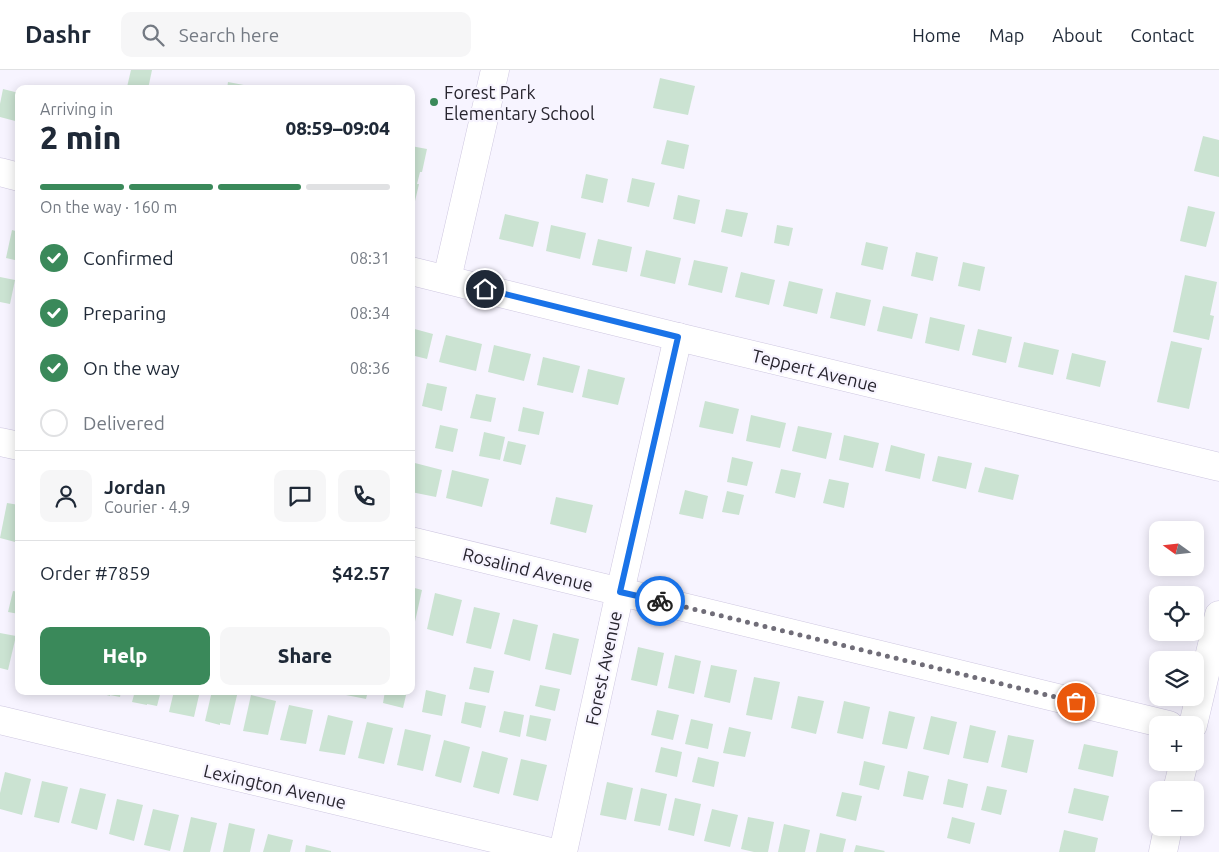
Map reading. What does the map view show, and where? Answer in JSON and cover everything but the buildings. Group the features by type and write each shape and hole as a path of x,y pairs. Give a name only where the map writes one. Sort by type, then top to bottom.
{"street":[{"path":"447,280 490,71"},
{"path":"0,172 15,176"},
{"name":"Teppert Avenue","path":"415,272 1219,468"},
{"name":"Forest Avenue","path":"563,852 678,337"},
{"path":"0,442 15,445"},
{"name":"Rosalind Avenue","path":"415,542 1149,720"},
{"path":"1195,716 1218,624"},
{"name":"Lexington Avenue","path":"0,720 550,852"},
{"path":"1163,852 1166,836"}],"way so far":[{"path":"660,601 1076,702"}],"place":[{"name":"Forest Park Elementary School","path":"434,102"}],"route":[{"path":"485,289 678,337 620,592 660,601"}]}
